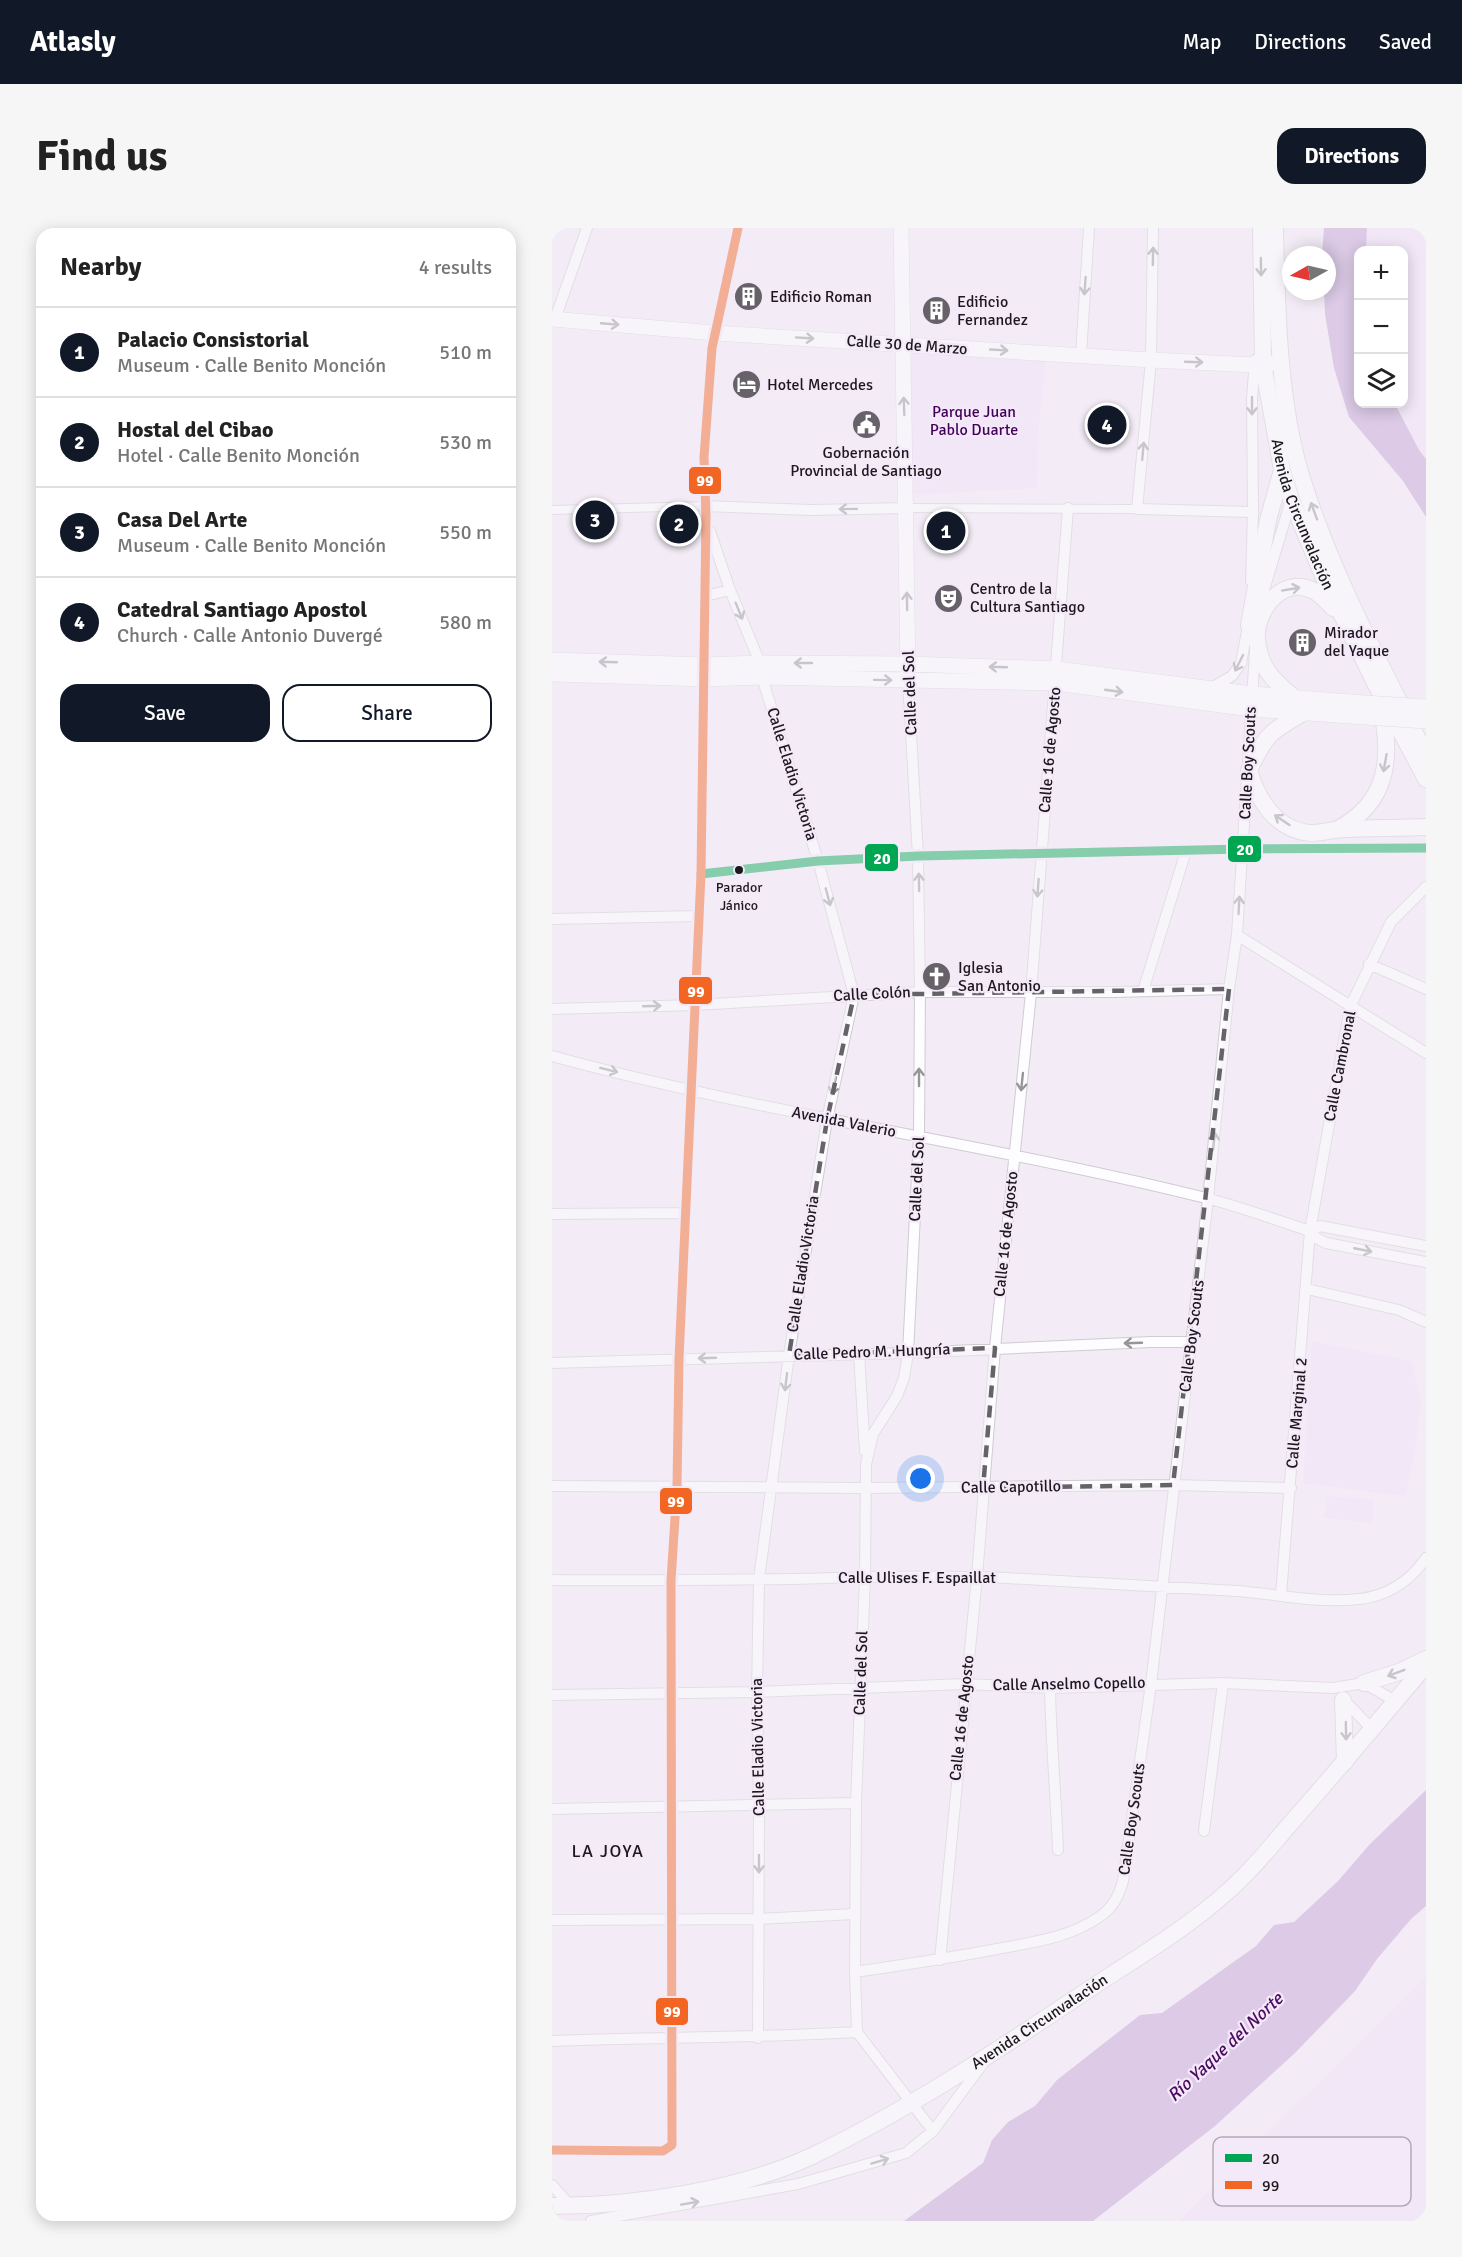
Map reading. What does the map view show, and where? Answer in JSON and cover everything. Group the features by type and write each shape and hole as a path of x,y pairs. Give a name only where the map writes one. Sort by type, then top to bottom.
{"main road":[{"name":"Calle del Sol","path":"901,228 908,680"},
{"name":"Avenida Circunvalación","path":"1261,228 1262,306 1259,364 1282,470 1291,499 1350,634 1426,779"},
{"name":"Avenida Circunvalación","path":"1275,228 1281,363 1289,419 1300,471 1332,560 1359,624 1426,755"},
{"name":"Calle 30 de Marzo","path":"553,319 714,333 1151,360 1281,363"},
{"path":"1282,470 1268,520 1253,628 1268,674 1293,698"},
{"path":"1253,628 1271,598 1279,592 1301,587 1311,589 1326,600 1350,634"},
{"path":"552,660 704,672"},
{"path":"552,674 704,672 908,664 1211,688 1293,698 1426,721"},
{"path":"761,670 908,680 1056,676 1251,710 1304,713 1426,707"},
{"path":"1337,829 1352,821 1371,801 1386,764 1386,731 1376,685"},
{"path":"1304,713 1274,730 1267,737 1249,770 1261,800 1270,812 1294,829 1307,832 1426,827"},
{"path":"1364,1683 1426,1659"},
{"name":"Avenida Circunvalación","path":"552,2206 675,2196 766,2173 811,2157 990,2054 1146,1953 1202,1913 1244,1876 1373,1730 1426,1665"},
{"path":"1338,1694 1345,1762"}],"street":[{"path":"553,319 587,228"},
{"path":"552,2150 663,2151 672,2145 671,1581 677,1487 679,1359 701,873 706,416 714,333 738,228"},
{"path":"1081,355 1089,228"},
{"path":"1137,509 1151,360 1153,228"},
{"name":"Calle Boy Scouts","path":"855,1972 940,1960 1057,1937 1081,1928 1095,1919 1117,1900 1123,1881 1151,1684 1237,935 1252,694 1252,398 1259,364"},
{"name":"Calle Boy Scouts","path":"1211,688 1232,676 1241,663 1300,471"},
{"path":"552,510 1068,508 1253,512"},
{"name":"Calle 16 de Agosto","path":"940,1960 977,1577 995,1348 1031,993 1068,508"},
{"name":"Calle Eladio Victoria","path":"706,511 714,548 761,670 819,861 854,995 827,1120 789,1355 759,1579 758,2038"},
{"path":"705,596 730,590"},
{"name":"Calle del Sol","path":"858,2032 854,1914 865,1577 864,1488 866,1464 873,1434 897,1396 904,1378 908,1353 919,1136 918,856 908,680"},
{"path":"701,873 819,861 918,856 1242,849 1426,848"},
{"path":"1143,991 1186,851"},
{"name":"Calle Cambronal","path":"1310,1231 1350,1007 1391,922 1426,887"},
{"path":"552,919 699,916"},
{"path":"1237,935 1426,1053"},
{"path":"1370,964 1426,989"},
{"name":"Calle Colón","path":"552,1009 695,1005 920,992 1031,993 1229,989"},
{"name":"Avenida Valerio","path":"552,1056 690,1090 827,1120 1014,1154 1208,1199 1310,1231 1326,1243 1426,1262"},
{"path":"552,1214 685,1213"},
{"name":"Avenida Valerio","path":"1310,1231 1320,1226 1426,1246"},
{"name":"Calle Marginal 2","path":"1281,1595 1310,1231"},
{"path":"1307,1290 1399,1310 1426,1322"},
{"name":"Calle Pedro M. Hungría","path":"552,1363 1191,1342"},
{"path":"859,1354 866,1464"},
{"name":"Calle Capotillo","path":"552,1486 983,1488 1173,1485 1291,1488"},
{"name":"Calle Ulises F. Espaillat","path":"552,1580 671,1581 977,1577 1161,1586 1325,1600 1360,1599 1389,1592 1416,1574 1426,1558"},
{"path":"1204,1831 1223,1683"},
{"name":"Calle Anselmo Copello","path":"552,1695 757,1692 965,1684 1050,1688 1223,1683 1338,1694 1364,1683"},
{"path":"1364,1683 1395,1701"},
{"path":"1050,1688 1058,1850"},
{"path":"1338,1694 1373,1730"},
{"path":"552,1809 856,1803"},
{"path":"552,1920 759,1919 854,1914"},
{"path":"552,2041 672,2036 758,2038 858,2032 933,2131"},
{"path":"591,2221 798,2184 906,2153 933,2131 990,2054"},
{"path":"552,2185 571,2206"}],"highlighted area":[{"path":"1229,989 1173,1485 983,1488 995,1348 789,1355 827,1120 854,995"}],"green space":[{"path":"1367,228 1426,228 1426,459 1397,408 1408,408 1408,246 1366,246"},
{"name":"Parque Juan Pablo Duarte","path":"914,351 1046,357 1039,426 1037,488 910,495 906,361"},
{"path":"1312,1341 1411,1361 1421,1400 1414,1456 1405,1496 1303,1483"},
{"path":"1327,1496 1374,1500 1372,1523 1324,1518"},
{"path":"1426,1976 1426,2221 1178,2221 1213,2187 1213,2206 1411,2206 1411,2137 1264,2137"}],"water":[{"path":"1324,228 1367,228 1366,246 1354,246 1354,408 1397,408 1426,459 1426,517 1403,481 1349,417 1334,368 1325,314 1324,300 1336,300 1336,246 1323,246"},
{"name":"Río Yaque del Norte","path":"1426,1790 1426,1906 1411,1919 1377,1959 1355,1991 1294,2054 1215,2126 1093,2221 904,2221 983,2163 992,2140 1008,2122 1035,2106 1057,2080 1140,2015 1162,2013 1256,1946 1274,1925 1294,1922 1338,1881 1370,1844"}],"transit line":[{"name":"99","path":"552,2150 663,2151 672,2145 671,1581 677,1487 679,1359 701,874 706,516 704,457 712,348 738,228"},
{"name":"20","path":"701,874 818,861 918,856 1242,849 1426,848"}],"place":[{"name":"Edificio Roman","path":"749,297"},
{"name":"Edificio Fernandez","path":"936,311"},
{"name":"Hotel Mercedes","path":"746,385"},
{"name":"Gobernación Provincial de Santiago","path":"866,425"},
{"name":"Catedral Santiago Apostol","path":"1107,425"},
{"name":"Casa Del Arte","path":"595,520"},
{"name":"Hostal del Cibao","path":"679,524"},
{"name":"Palacio Consistorial","path":"946,531"},
{"name":"Centro de la Cultura Santiago","path":"949,598"},
{"name":"Mirador del Yaque","path":"1303,642"},
{"name":"Parador Jánico","path":"739,870"},
{"name":"Iglesia San Antonio","path":"937,977"}],"district":[{"name":"LA JOYA","path":"608,1851"}]}
